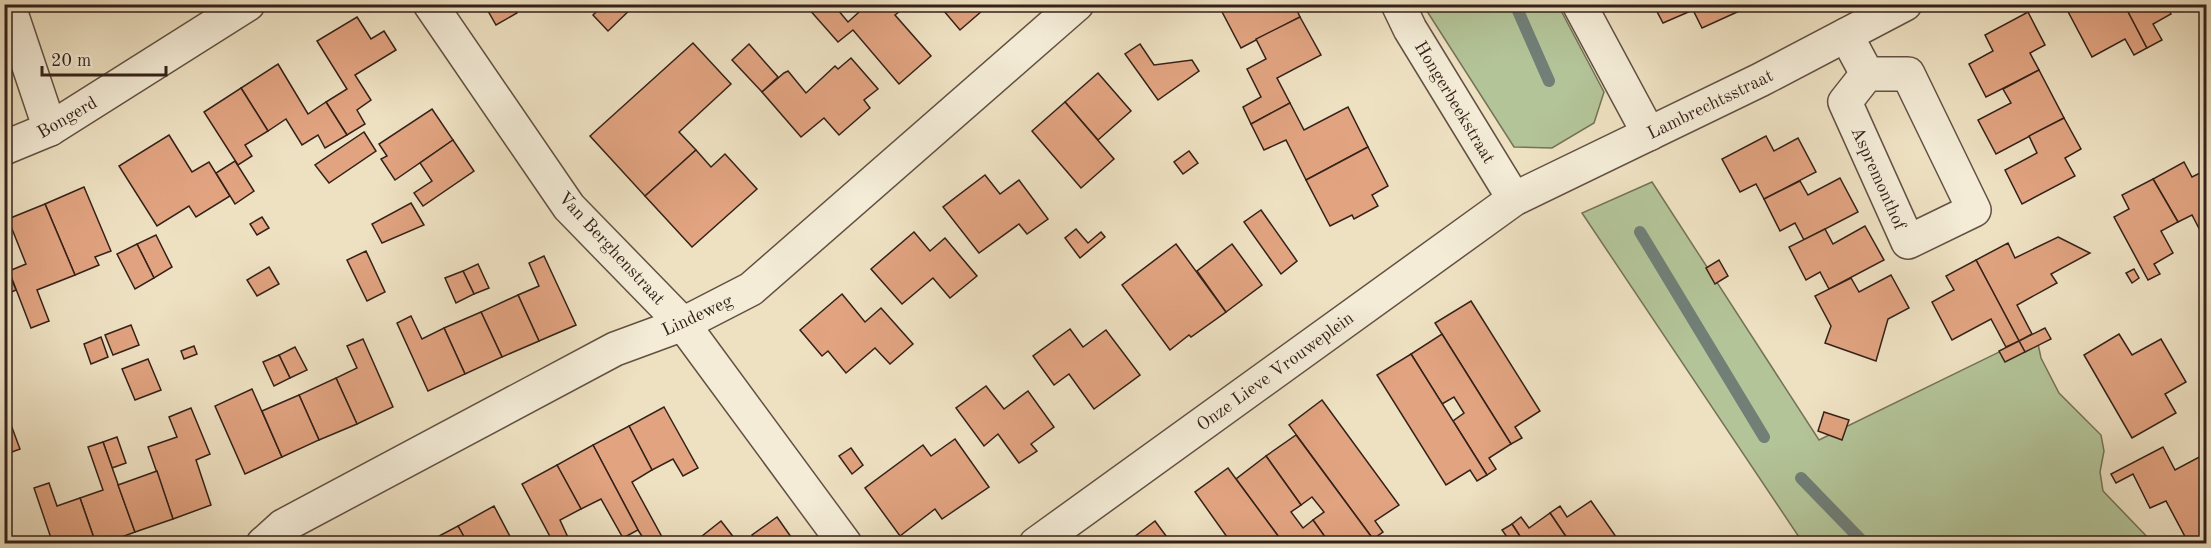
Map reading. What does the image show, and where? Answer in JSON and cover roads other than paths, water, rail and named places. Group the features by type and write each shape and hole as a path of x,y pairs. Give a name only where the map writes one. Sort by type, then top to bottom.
{"street":[{"path":"8,4 50,129"},
{"name":"Bongerd","path":"4,148 50,129 248,4"},
{"name":"Van Berghenstraat","path":"430,4 569,207 683,324 845,543"},
{"name":"Lindeweg","path":"263,543 283,526 615,349 683,324 751,289 1077,4"},
{"name":"Hongerbeekstraat","path":"1398,4 1410,29 1514,199"},
{"path":"1579,4 1649,134"},
{"name":"Lambrechtsstraat","path":"1514,199 1649,134 1905,4"},
{"path":"1846,35 1867,74"},
{"name":"Aspremonthof","path":"1867,74 1908,74 1974,210 1908,242 1845,102 1867,74"},
{"name":"Onze Lieve Vrouweplein","path":"1036,543 1514,199"}],"waterway":[{"path":"1515,4 1549,81"},
{"path":"1640,232 1764,437"},
{"path":"1801,478 1865,544"}]}
